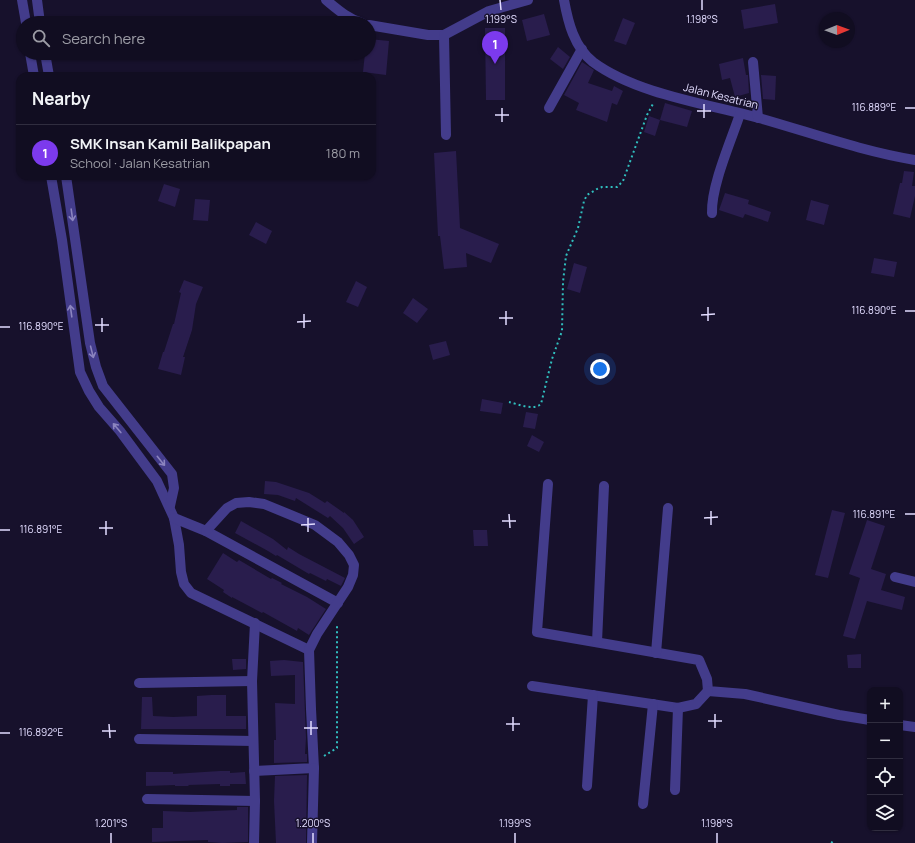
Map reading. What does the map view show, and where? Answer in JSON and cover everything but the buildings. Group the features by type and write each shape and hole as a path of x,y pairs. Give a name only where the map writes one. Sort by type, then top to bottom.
{"street":[{"path":"22,0 25,16"},
{"path":"37,0 39,16"},
{"path":"326,0 347,16"},
{"path":"376,26 428,35 444,35 489,11 528,0"},
{"name":"Jalan Kesatrian","path":"564,0 566,14 574,37 582,49 592,61 616,76 658,92 758,118 844,144 915,160"},
{"path":"444,35 446,135"},
{"path":"549,108 582,49"},
{"path":"31,60 33,72"},
{"path":"46,60 48,72"},
{"path":"752,62 758,118"},
{"path":"712,213 713,197 740,114"},
{"path":"51,180 62,240 80,372 89,391 99,406 120,431 157,481 170,506 179,545 181,572 184,584 191,593 310,650"},
{"path":"67,180 90,343 96,367 103,386 172,474 174,488 170,506"},
{"path":"532,686 678,708 696,704 708,691 707,679 699,660 537,632 548,484"},
{"path":"596,642 604,486"},
{"path":"206,531 228,508 236,503 249,502 264,504 315,525 338,542 349,555 354,565 353,575 348,587 317,634 310,650 313,766 312,843"},
{"path":"656,653 668,508"},
{"path":"174,518 206,531 338,603"},
{"path":"895,577 915,582"},
{"path":"254,843 255,801 252,681 255,623"},
{"path":"139,682 252,681"},
{"path":"708,691 745,694 839,715 867,720"},
{"path":"587,786 593,695"},
{"path":"643,804 653,704"},
{"path":"675,790 678,708"},
{"path":"903,725 915,726"},
{"path":"139,739 253,741"},
{"path":"254,770 313,766"},
{"path":"147,799 255,801"}],"path":[{"path":"509,402 534,407 539,406 543,401 552,359 562,331 563,282 566,256 578,228 584,201 587,195 593,191 602,187 617,187 623,181 658,92"},
{"path":"313,766 337,748 338,603"}],"place":[{"name":"SMK Insan Kamil Balikpapan","path":"495,64"}]}
